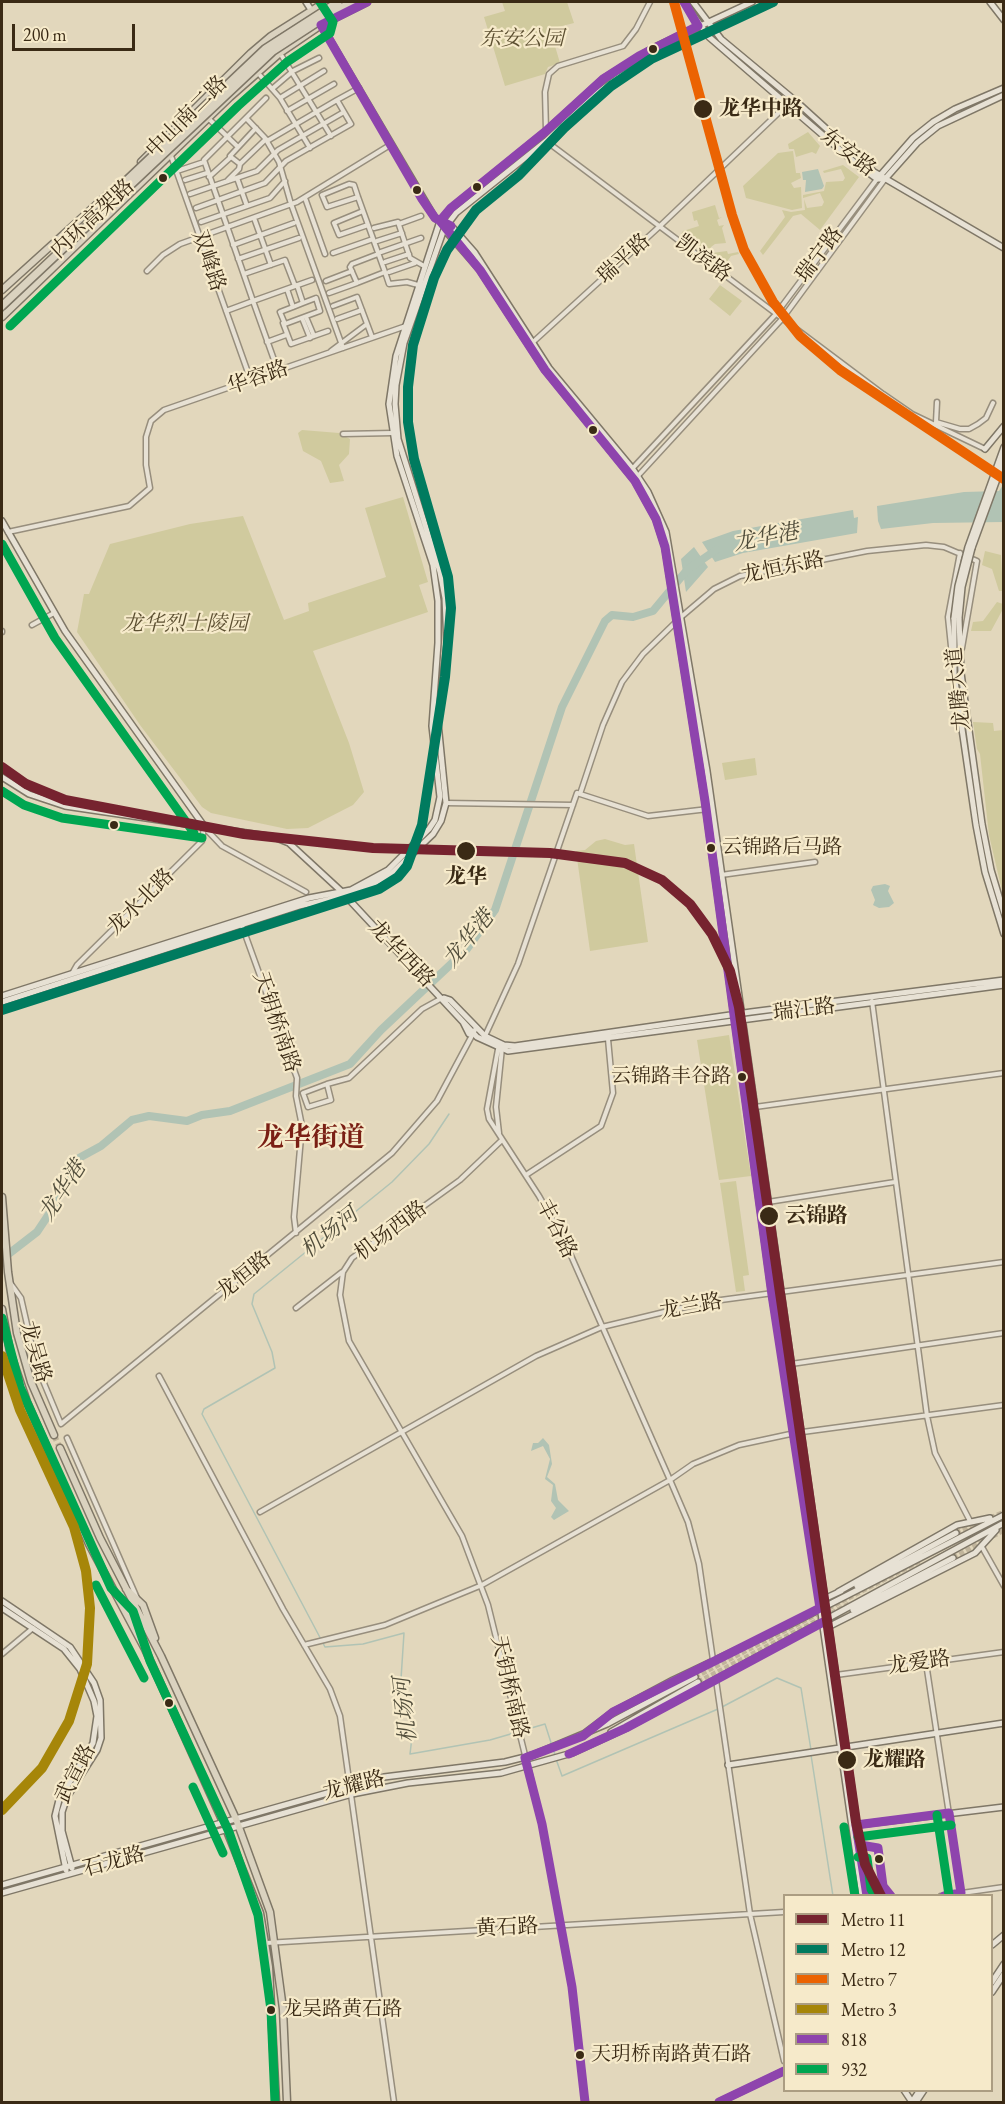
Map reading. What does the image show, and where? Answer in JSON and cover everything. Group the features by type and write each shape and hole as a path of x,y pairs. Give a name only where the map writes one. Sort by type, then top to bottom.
{"highway":[{"name":"内环高架路","path":"2,300 237,73 298,26 338,2"},
{"name":"内环高架路","path":"2,306 273,51 336,10 354,2"}],"main road":[{"path":"306,2 431,213 485,267 532,343 565,389 636,478 661,517 673,561 679,619 720,875 772,1295 798,1433 823,1604"},
{"name":"中山南二路","path":"2,290 162,142 251,53 311,9 325,2"},
{"name":"中山南二路","path":"2,317 208,118 280,54 321,25 367,2"},
{"name":"东安路","path":"684,2 704,32 791,101"},
{"name":"东安路","path":"693,2 721,39 880,178 1004,248"},
{"path":"2,1002 241,923 379,882 422,846 441,821 446,803 438,723 447,645 445,598 440,572 398,439 395,404 399,363 408,325 418,285 440,221 477,186 546,131 603,79 653,48 752,2"},
{"path":"344,893 388,870 424,834 435,820 440,807 432,719 439,633 436,580 428,548 397,456 390,393 393,368 446,226 456,213 546,141 619,77 639,64 704,32 774,2"},
{"path":"990,2 1004,20"},
{"name":"瑞宁路","path":"880,178 913,138 933,122 955,109 1004,88"},
{"name":"瑞宁路","path":"880,178 938,126 1004,95"},
{"path":"446,226 480,270 545,370 630,470"},
{"path":"985,449 1004,426"},
{"name":"龙腾大道","path":"1004,447 966,553 956,618 956,658 980,849 1004,934"},
{"name":"龙腾大道","path":"956,618 968,561 1004,460"},
{"path":"636,478 656,519 677,604"},
{"path":"2,521 54,613 82,657 204,826"},
{"name":"龙腾大道","path":"956,658 985,840 1004,913"},
{"name":"龙华西路","path":"2,777 29,794 65,806 282,839 306,856 344,893 463,1021 486,1039 501,1047"},
{"path":"709,809 737,1017 753,1107 790,1364 862,1894"},
{"path":"2,996 84,977 241,923"},
{"name":"瑞江路","path":"501,1047 1004,980"},
{"name":"瑞江路","path":"501,1047 522,1051 737,1017 1004,985"},
{"name":"龙华西路","path":"442,997 450,1000 475,1030"},
{"name":"龙吴路","path":"2,1197 8,1272 17,1333 25,1366 54,1435"},
{"name":"龙吴路","path":"2,1309 10,1352 27,1402 89,1544 145,1649 227,1831 260,1913 266,1943 276,2103"},
{"path":"60,1448 124,1588 161,1656 240,1827 270,1912 276,1941 283,2009 287,2103"},
{"name":"龙耀路","path":"223,1823 405,1773 505,1762 553,1749 583,1736 613,1712 823,1604 941,1534 970,1521 1004,1515"},
{"name":"龙耀路","path":"839,1595 1004,1515"},
{"name":"龙耀路","path":"828,1628 982,1547 1003,1524"},
{"name":"龙耀路","path":"227,1831 352,1794 408,1783 483,1775 528,1767 578,1751 716,1680 1003,1524"},
{"path":"839,1595 956,1533"},
{"path":"834,1616 860,1607 953,1558"},
{"path":"124,1588 143,1605 161,1656"},
{"path":"2,1601 78,1656 100,1700 101,1738 97,1750 67,1797 62,1812 62,1831 70,1874"},
{"path":"840,1622 860,1607"},
{"path":"2,1608 35,1626"},
{"path":"825,1621 828,1628 843,1748 867,1894"},
{"path":"578,1751 696,1680 583,1736"},
{"path":"728,1765 1004,1723"},
{"path":"856,1825 1004,1807"},
{"name":"石龙路","path":"2,1885 223,1823"},
{"name":"石龙路","path":"2,1893 227,1831"},
{"path":"993,1980 1004,1964"},
{"path":"993,1990 1004,1974"},
{"path":"719,2103 783,2071"}],"street":[{"path":"546,131 545,92 549,74 558,66 623,46 633,35 650,2"},
{"path":"280,54 293,71 331,136"},
{"path":"272,89 293,71 319,58"},
{"path":"280,98 324,71"},
{"path":"258,73 280,98 309,148"},
{"path":"287,111 334,84"},
{"path":"226,182 267,140 358,88"},
{"path":"177,171 204,162 266,98"},
{"path":"196,208 265,183 281,166 351,124 337,100"},
{"name":"瑞平路","path":"532,343 660,226 791,101"},
{"path":"190,194 260,169 274,153 344,112"},
{"path":"208,118 238,147"},
{"path":"246,118 267,140 281,166 291,204 343,348"},
{"path":"185,180 208,175 231,158 230,156 256,128"},
{"name":"凯滨路","path":"546,141 912,414 985,449"},
{"name":"双峰路","path":"162,142 171,154 250,381"},
{"path":"147,271 171,249 190,239 200,238 305,198 390,145"},
{"path":"231,158 246,175"},
{"path":"204,162 278,371"},
{"path":"237,178 247,206"},
{"name":"瑞宁路","path":"630,470 776,314 880,178"},
{"name":"瑞宁路","path":"636,478 782,319 880,178"},
{"path":"201,222 270,198 285,181"},
{"path":"358,197 327,207 321,195 351,184 358,197 391,285 407,282 418,285"},
{"path":"305,198 325,254"},
{"path":"363,211 334,223 339,235 368,225"},
{"path":"399,224 421,216"},
{"path":"254,218 271,265"},
{"path":"374,228 394,221 399,224 409,254 415,263"},
{"path":"233,245 294,223"},
{"path":"333,253 402,233"},
{"path":"238,259 299,238"},
{"path":"357,283 352,264 421,238"},
{"path":"385,262 409,254"},
{"path":"243,274 285,260 303,303"},
{"path":"329,293 415,263 424,266"},
{"path":"326,281 352,271"},
{"path":"226,310 312,280"},
{"path":"287,289 293,307"},
{"path":"333,306 357,297 372,337"},
{"path":"283,323 321,310 316,298 280,312 286,335 291,344 328,331"},
{"path":"337,319 362,310"},
{"path":"304,317 312,337"},
{"path":"325,354 367,324"},
{"name":"华容路","path":"8,532 129,506 150,488 146,465 147,428 156,415 408,325"},
{"path":"267,342 286,335"},
{"path":"937,402 936,422 960,429 969,429 986,418 993,403"},
{"path":"344,434 393,433"},
{"name":"龙恒东路","path":"578,794 603,725 622,682 644,654 679,619 714,589 750,573 867,551 926,545 940,546 960,553"},
{"path":"960,553 977,561 956,658 948,617 960,553"},
{"path":"32,625 54,613"},
{"path":"486,1039 518,964 578,794 648,816 709,809"},
{"path":"446,803 573,805"},
{"path":"204,826 222,846 306,892"},
{"name":"龙水北路","path":"72,978 77,964 202,841 204,826"},
{"path":"720,875 815,862"},
{"name":"天钥桥南路","path":"241,923 297,1078 296,1096 302,1126 294,1217 296,1233"},
{"path":"327,1084 331,1101 308,1107 303,1093 327,1084 348,1078 422,1009 442,997"},
{"path":"872,1001 927,1416 935,1453 970,1521"},
{"name":"龙恒路","path":"62,1424 386,1158 412,1132 446,1088 475,1030"},
{"path":"526,1175 601,1126 613,1093 608,1039"},
{"name":"丰谷路","path":"501,1047 487,1109 489,1119 526,1175 565,1242 670,1480"},
{"name":"丰谷路","path":"501,1047 496,1107 501,1138"},
{"path":"753,1107 1004,1073"},
{"name":"机场西路","path":"403,1431 347,1335 340,1295 343,1272 358,1254 474,1169 501,1138"},
{"path":"767,1202 895,1182"},
{"name":"龙兰路","path":"260,1512 545,1351 602,1327 687,1306 1004,1262"},
{"path":"296,1308 343,1272"},
{"name":"龙吴路","path":"9,1281 21,1298 36,1364 62,1424"},
{"path":"790,1364 1004,1333"},
{"path":"159,1376 330,1689 340,1716 394,2103"},
{"path":"304,1645 385,1624 482,1585 670,1480 693,1464 739,1445 798,1433 1004,1405"},
{"name":"天钥桥南路","path":"403,1431 462,1536 482,1585 542,1824 572,1987 585,2103"},
{"path":"67,1438 137,1598"},
{"path":"670,1480 688,1522 699,1564 713,1659"},
{"path":"982,1547 1004,1586"},
{"path":"2,1654 35,1626"},
{"name":"龙爱路","path":"835,1676 1004,1652"},
{"path":"926,1662 962,1893"},
{"path":"716,1680 750,1914 783,2057"},
{"path":"955,1894 1004,1887"},
{"name":"黄石路","path":"266,1943 783,1912"}],"green space":[{"name":"东安公园","path":"502,2 567,2 574,23 550,29 560,63 548,67 545,74 505,86 484,17 505,11"},
{"path":"808,132 820,146 816,154 812,152 796,157 794,149 789,149 788,144"},
{"path":"793,151 796,173 800,173 801,178 791,183 794,188 801,187 802,208 792,210 746,198 743,186 778,153"},
{"path":"843,165 859,177 820,230 801,214 793,216 763,255 760,251 785,217 782,210 791,212 805,210 804,199 807,208 822,206 824,202 820,193 803,198 803,195 824,191 826,182 843,181 845,178 841,169 824,173 823,171"},
{"path":"715,205 719,218 722,217 717,220 719,226 724,225 722,228 726,243 715,244 711,247 712,253 727,251 728,254 738,252 739,254 731,256 724,266 681,234 683,231 699,226 697,220 694,221 692,212"},
{"path":"720,285 742,301 730,316 709,299"},
{"path":"302,430 339,433 350,439 349,454 339,465 344,481 330,483 321,461 303,451 298,433"},
{"name":"龙华烈士陵园","path":"403,497 428,582 419,585 428,612 313,651 349,743 364,792 353,805 308,828 287,829 211,813 202,807 140,725 77,632 84,594 89,594 110,544 190,524 243,516 284,620 309,611 308,603 386,577 365,508"},
{"path":"985,551 1001,555 1003,591 999,591 992,569 982,565"},
{"path":"997,602 1003,604 1003,609 991,631 971,631 973,622 983,621"},
{"path":"973,722 993,723 994,731 1003,730 1003,895 989,835 980,754 977,749"},
{"path":"755,758 757,775 725,780 722,763"},
{"path":"605,839 625,845 634,844 648,942 590,951 576,851 585,850 596,841"},
{"path":"729,1035 751,1176 719,1180 697,1040"},
{"path":"736,1181 749,1275 743,1276 745,1291 736,1292 720,1183"}],"water":[{"path":"818,169 824,186 822,189 805,192 806,180 803,180 802,172"},
{"path":"1003,485 1003,522 933,523 881,529 878,521 877,506 964,492 999,491"},
{"path":"853,510 854,518 858,517 857,533 743,553 715,562 702,542 733,531"},
{"path":"694,547 708,567 686,592 681,559"},
{"path":"885,884 890,886 888,891 894,903 889,907 879,908 873,905 875,900 871,890 873,886"},
{"path":"543,1438 549,1445 552,1464 547,1477 555,1484 558,1500 569,1511 554,1520 551,1517 556,1508 551,1501 553,1485 545,1479 550,1459 543,1446 531,1451 533,1443 538,1443"}],"waterway":[{"name":"龙华港","path":"2,1259 37,1232 55,1205 79,1158 101,1146 132,1120 149,1116 187,1121 202,1115 230,1111 350,1064 381,1030 467,949 495,910 562,707 605,621 612,615 633,617 653,611 687,570 716,550"},
{"name":"机场河","path":"449,1114 429,1144 392,1182 254,1294 252,1304 272,1352 275,1368 204,1409 202,1414 325,1647 363,1644 404,1633 401,1679 413,1729 410,1754 490,1740 545,1724 555,1755"},
{"name":"机场河","path":"722,1707 777,1678 801,1688 811,1750"},
{"name":"机场河","path":"556,1759 562,1776 718,1709"},
{"name":"机场河","path":"811,1755 833,1894"}],"tunnel":[{"path":"54,1435 60,1448"},
{"path":"956,1533 1004,1512"},
{"path":"953,1558 1004,1530"},
{"path":"695,1677 920,1561"},
{"path":"698,1682 851,1603"}],"metro line":[{"name":"7","path":"674,2 732,215 744,250 773,302 800,336 840,370 1004,479"},
{"name":"12","path":"2,1010 379,889 398,877 407,866 422,825 445,677 451,608 448,577 414,459 408,422 408,387 413,345 434,278 447,250 476,210 519,175 564,128 611,86 651,59 773,2"},
{"name":"11","path":"2,767 26,784 65,800 244,834 373,848 550,853 625,863 662,880 690,904 712,934 730,971 739,1007 856,1822 865,1864 880,1894"},
{"name":"3","path":"2,1356 20,1410 74,1527 86,1571 90,1608 87,1664 69,1721 42,1768 2,1810"}],"transit line":[{"name":"932","path":"10,326 238,106 287,62 330,33 333,22 320,2"},
{"name":"818","path":"367,2 321,25 422,199 435,218 451,226"},
{"name":"818","path":"440,221 451,208 546,131 603,79 639,56 698,26 684,2"},
{"name":"818","path":"440,221 480,270 545,370 635,481 656,519 665,547 705,801 772,1295 820,1608 613,1712 583,1736 525,1758 542,1824 572,1987 585,2102"},
{"name":"932","path":"2,544 55,638 194,833"},
{"name":"932","path":"2,791 24,805 62,818 202,838"},
{"name":"932","path":"2,1318 20,1387 111,1588 133,1611 150,1661 229,1832 258,1915 271,2010 275,2102"},
{"name":"932","path":"96,1585 144,1678"},
{"name":"818","path":"569,1754 626,1728 827,1620 823,1593"},
{"name":"932","path":"193,1787 223,1853"},
{"name":"818","path":"867,1894 856,1825 949,1813 961,1893 955,1894"},
{"name":"932","path":"937,1815 949,1894"},
{"name":"932","path":"858,1837 951,1825"},
{"name":"932","path":"844,1827 855,1894"},
{"name":"818","path":"860,1845 878,1848 883,1886 889,1894"},
{"name":"932","path":"858,1857 867,1858 871,1889 874,1894"},
{"name":"818","path":"719,2102 783,2071"}],"place":[{"name":"龙华中路","path":"703,109"},
{"name":"云锦路后马路","path":"711,848"},
{"name":"龙华","path":"466,851"},
{"name":"云锦路丰谷路","path":"742,1077"},
{"name":"云锦路","path":"769,1216"},
{"name":"龙耀路","path":"847,1760"},
{"name":"龙吴路黄石路","path":"271,2010"},
{"name":"天玥桥南路黄石路","path":"580,2055"}],"district":[{"name":"龙华街道","path":"311,1139"}]}
